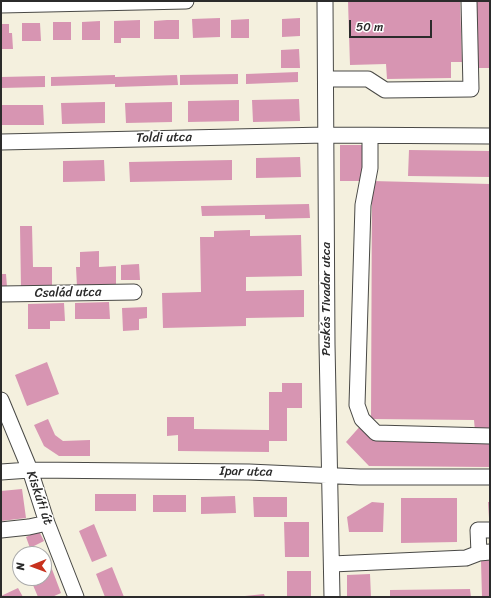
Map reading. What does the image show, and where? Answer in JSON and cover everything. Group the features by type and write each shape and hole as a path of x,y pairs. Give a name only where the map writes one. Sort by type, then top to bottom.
{"street":[{"path":"1,5 186,1"},
{"name":"Puskás Tivadar utca","path":"325,1 327,344 332,597"},
{"path":"326,79 368,78 385,90 471,89 469,1"},
{"name":"Toldi utca","path":"1,142 326,135 490,136"},
{"path":"370,136 370,168 363,205 357,405 362,420 376,434 490,436"},
{"name":"Család utca","path":"1,294 134,292"},
{"name":"Kiskúti út","path":"1,400 30,470 47,523 76,597"},
{"name":"Ipar utca","path":"1,472 30,470 249,472 360,476 490,477"},
{"path":"1,530 29,527 47,523"},
{"path":"332,564 466,558 484,552 478,530 490,530"}],"building":[{"path":"348,1 460,1 462,62 451,62 451,78 387,79 386,64 350,65"},
{"path":"473,1 490,1 490,68 474,68"},
{"path":"220,18 220,37 193,38 192,19"},
{"path":"300,18 300,36 282,37 282,19"},
{"path":"249,19 249,38 231,38 231,20"},
{"path":"140,20 140,38 121,38 121,43 114,43 114,21"},
{"path":"179,20 179,39 154,39 154,21"},
{"path":"100,21 100,40 82,40 82,22"},
{"path":"53,22 71,22 71,40 53,40"},
{"path":"22,23 40,23 41,41 22,41"},
{"path":"1,24 9,24 9,33 12,33 13,49 1,49"},
{"path":"299,49 300,68 281,68 281,50"},
{"path":"298,72 298,82 246,84 246,74"},
{"path":"238,74 238,84 180,85 180,75"},
{"path":"115,75 115,77 177,75 178,85 115,87 115,84 51,86 51,77"},
{"path":"45,76 45,87 1,88 1,77"},
{"path":"299,99 300,121 253,122 252,100"},
{"path":"239,100 239,121 188,122 188,101"},
{"path":"105,102 105,123 62,124 61,103"},
{"path":"172,102 172,122 126,123 125,103"},
{"path":"1,105 43,105 44,125 1,125"},
{"path":"340,145 366,145 367,181 340,181"},
{"path":"409,150 490,151 490,177 408,176"},
{"path":"300,157 301,177 256,178 256,158"},
{"path":"104,160 105,181 63,182 63,161"},
{"path":"232,160 232,180 130,182 129,162"},
{"path":"372,181 490,184 490,431 475,431 474,420 371,419"},
{"path":"309,204 310,218 265,219 265,215 202,216 201,206"},
{"path":"20,226 32,226 33,267 52,267 52,288 21,288"},
{"path":"250,230 250,236 301,235 302,276 246,277 246,291 304,290 304,317 246,318 246,326 163,328 162,293 201,292 200,237 214,237 214,231"},
{"path":"99,251 99,267 116,266 116,286 77,287 76,267 80,267 80,252"},
{"path":"139,264 140,280 121,280 121,265"},
{"path":"1,274 6,274 7,287 1,287"},
{"path":"109,302 110,319 75,319 75,303"},
{"path":"64,303 65,321 50,321 50,329 28,329 28,304"},
{"path":"147,307 147,318 139,319 139,330 123,331 122,308"},
{"path":"47,362 59,394 27,406 15,375"},
{"path":"282,383 302,383 302,408 287,408 287,441 269,441 269,452 178,451 178,435 167,436 167,417 194,417 194,429 269,430 269,392 282,392"},
{"path":"48,419 55,435 63,441 90,440 90,456 59,456 44,446 34,425"},
{"path":"363,423 490,442 490,467 369,466 346,442"},
{"path":"22,489 26,518 1,521 1,491"},
{"path":"95,494 136,494 136,511 95,511"},
{"path":"153,495 186,495 186,512 153,512"},
{"path":"235,496 236,513 201,514 201,497"},
{"path":"253,497 287,497 287,517 254,517"},
{"path":"401,498 457,498 457,542 401,543"},
{"path":"372,502 384,503 383,532 349,532 347,517"},
{"path":"488,502 490,502 490,518 489,518"},
{"path":"284,522 309,522 309,557 285,557"},
{"path":"94,524 107,556 92,562 79,531"},
{"path":"39,531 44,541 34,546 29,546 26,537"},
{"path":"490,560 490,597 482,597 481,561"},
{"path":"112,567 124,597 105,597 96,574"},
{"path":"52,569 61,593 52,597 38,597 33,586 52,586"},
{"path":"287,571 311,571 311,597 287,597"},
{"path":"370,574 371,597 347,597 347,575"},
{"path":"18,588 23,597 1,597 1,596"},
{"path":"470,589 471,597 390,597 390,590"},
{"path":"264,594 265,597 245,597 245,596"}]}
